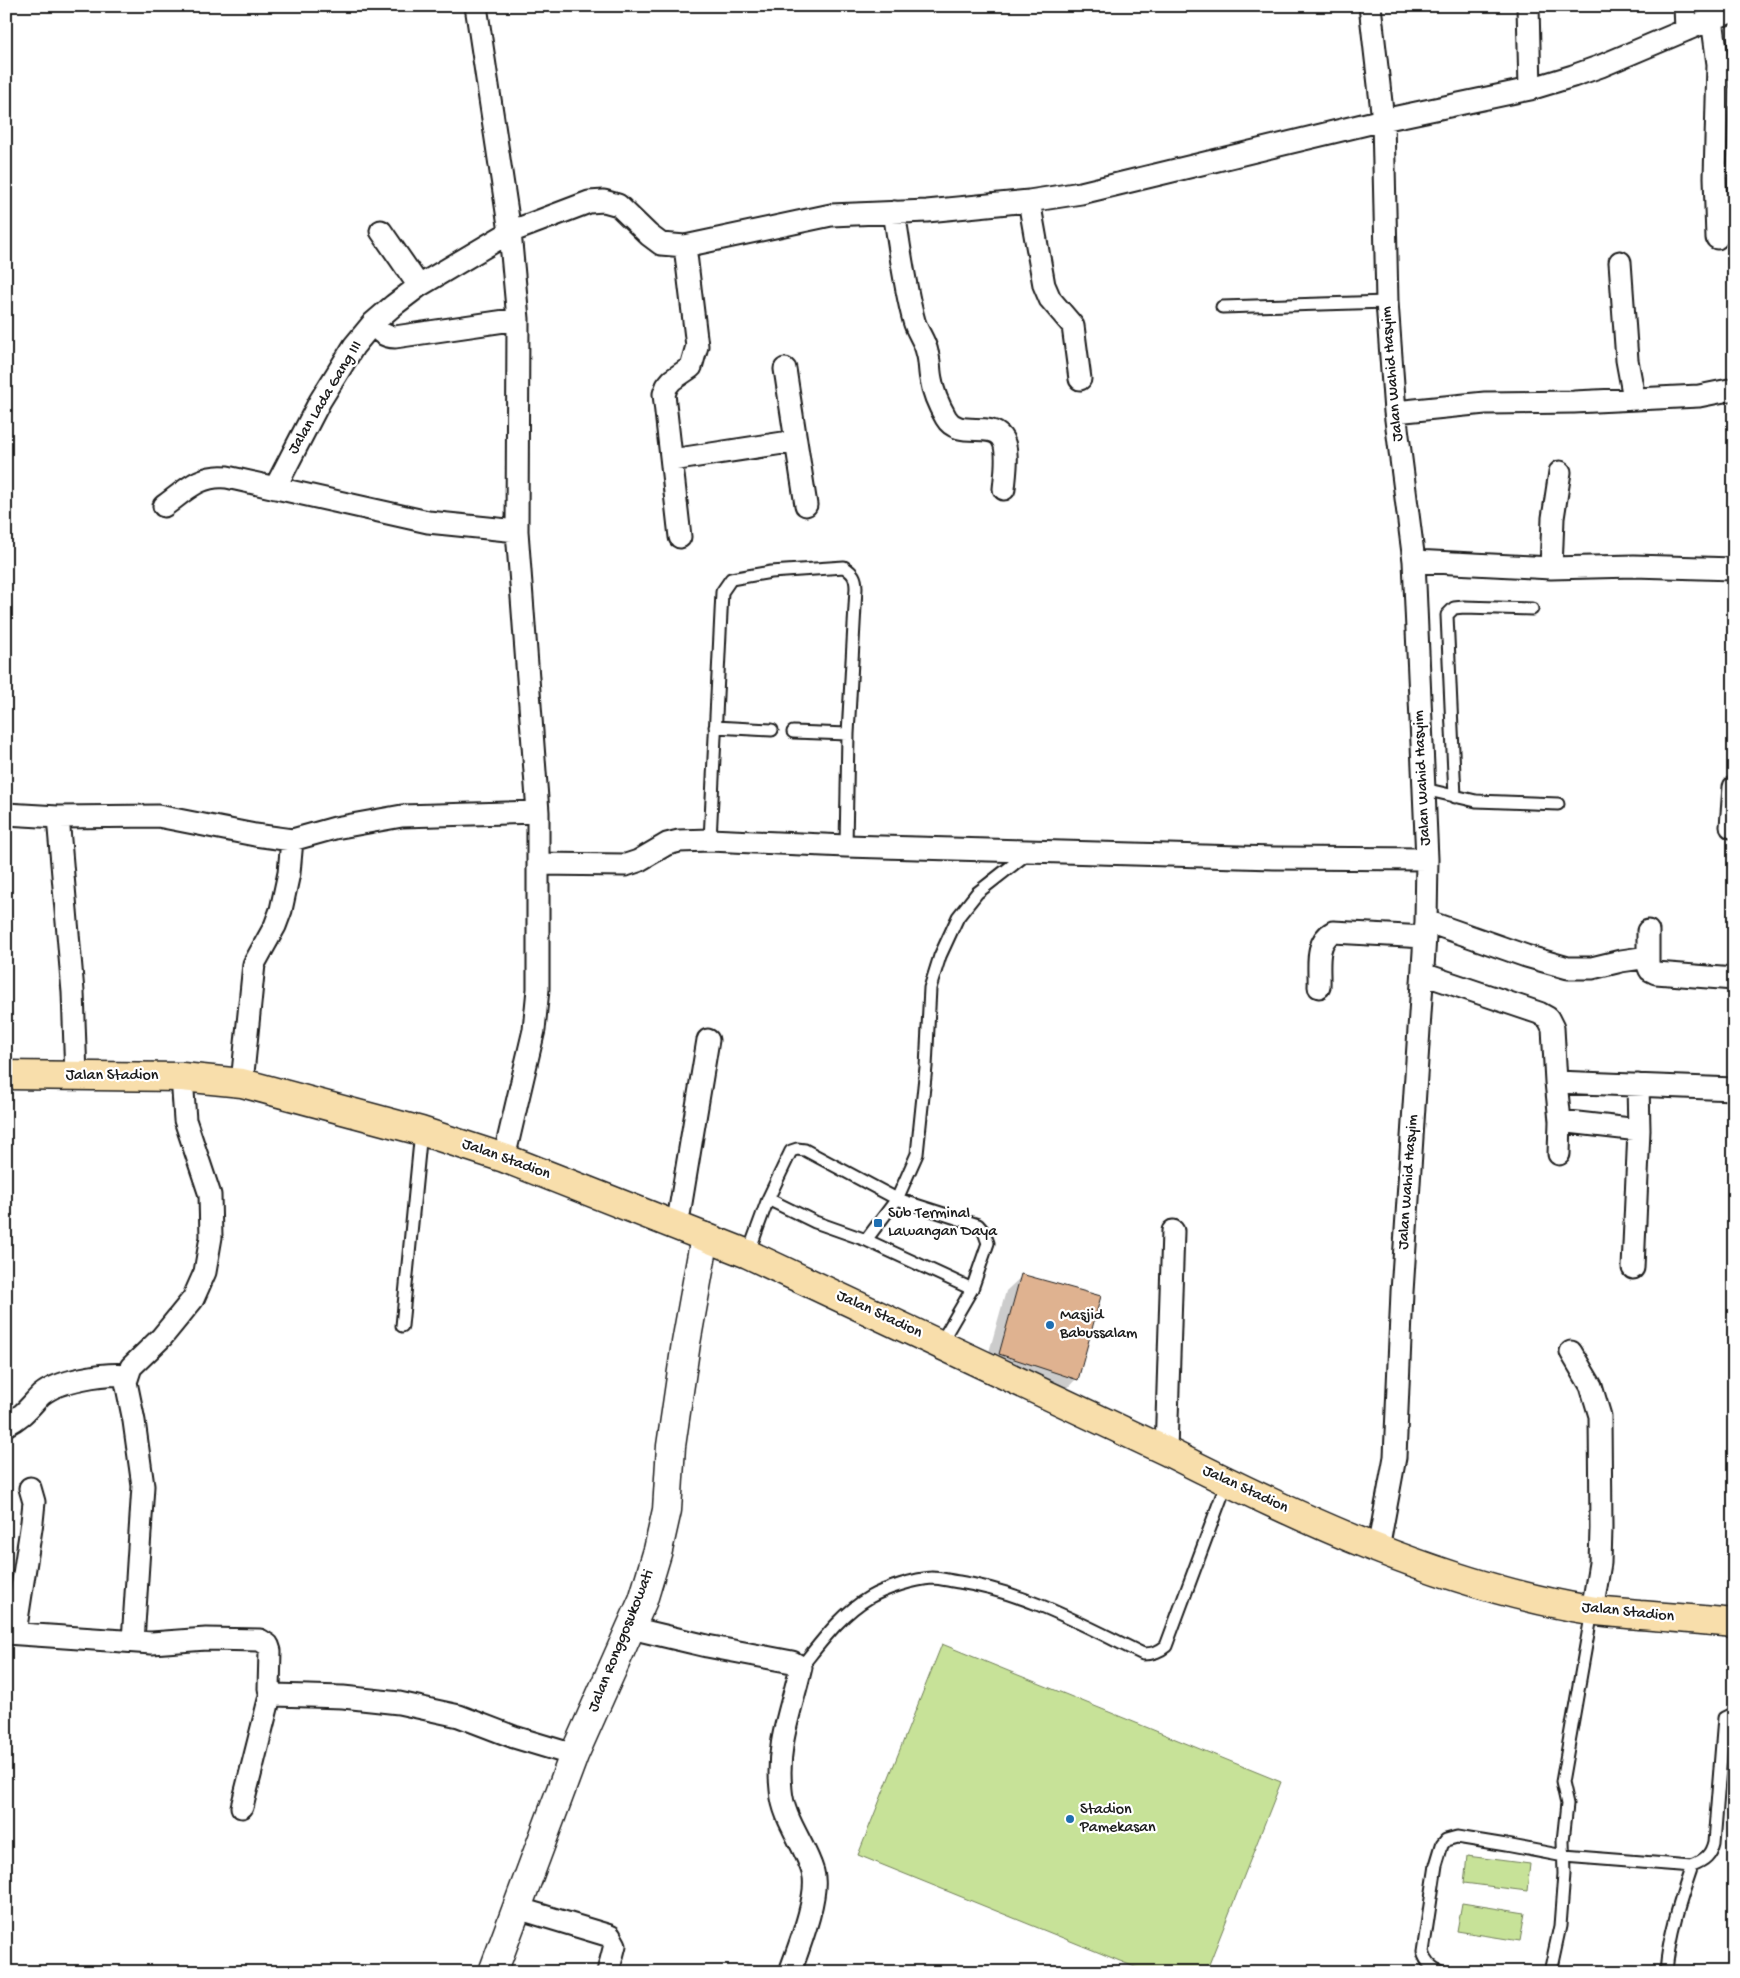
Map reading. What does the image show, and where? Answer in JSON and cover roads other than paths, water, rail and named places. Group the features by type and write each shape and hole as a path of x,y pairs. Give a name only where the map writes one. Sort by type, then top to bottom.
{"main road":[{"name":"Jalan Stadion","path":"6,1075 182,1077 242,1083 421,1130 504,1158 748,1254 1166,1451 1227,1482 1378,1549 1433,1569 1529,1597 1592,1610 1734,1623"},
{"name":"Jalan Ronggosukowati","path":"493,1972 574,1755 643,1600 656,1559 667,1510 671,1446 705,1237"}],"street":[{"path":"476,6 510,232 518,319 517,531 538,812 538,989 534,1030 504,1158"},
{"name":"Jalan Wahid Hasyim","path":"1370,6 1383,120 1387,302 1395,412 1414,561 1427,859 1423,974 1402,1292 1395,1456 1378,1549"},
{"path":"1528,6 1530,89"},
{"path":"1685,6 1686,30"},
{"name":"Jalan Lada Gang III","path":"275,488 320,401 354,346 373,324 419,286 510,232 589,202 604,201 618,205 661,244 685,246 831,215 927,211 1029,201 1080,192 1383,120 1530,89 1601,66 1734,11"},
{"path":"1712,19 1718,64 1715,177 1717,238"},
{"path":"1029,201 1044,285 1050,300 1073,326 1080,379"},
{"path":"894,212 914,323 927,352 931,380 938,402 947,420 954,427 991,431 1001,436 1005,445 1004,489"},
{"path":"381,231 419,286"},
{"path":"680,537 664,394 672,380 691,367 697,346 685,246"},
{"path":"1620,262 1627,360 1634,398"},
{"path":"373,324 381,333 388,337 395,337 518,319"},
{"path":"785,369 806,505"},
{"path":"1395,412 1486,403 1574,402 1699,396 1734,389"},
{"path":"672,460 796,441"},
{"path":"1551,568 1554,518 1560,472"},
{"path":"164,506 202,479 215,476 227,477 428,522 517,531"},
{"path":"1414,561 1551,568 1634,566 1734,569"},
{"path":"1731,826 1734,787"},
{"path":"6,814 58,817 158,816 255,835 292,840 335,828 402,816 538,812"},
{"path":"58,817 73,992 76,1076"},
{"path":"242,1083 254,964 276,926 281,910 290,864 292,840"},
{"path":"538,864 626,865 673,843 710,840 1030,852 1274,858 1427,859"},
{"path":"1319,987 1320,949 1323,940 1333,932 1425,929 1568,968 1586,968 1648,957"},
{"path":"1648,931 1650,970 1656,973 1734,979"},
{"path":"1423,974 1539,1013 1548,1018 1553,1028 1560,1121 1559,1154"},
{"path":"677,1227 708,1040"},
{"path":"133,1641 143,1486 134,1421 126,1382 127,1376 131,1367 162,1337 193,1299 205,1272 211,1237 210,1195 185,1120 182,1077"},
{"path":"1556,1082 1734,1089"},
{"path":"1633,1268 1639,1130 1638,1085"},
{"path":"1560,1121 1639,1130"},
{"path":"1166,1451 1173,1231"},
{"path":"1571,1352 1591,1386 1600,1416 1600,1563 1592,1610"},
{"path":"6,1426 23,1415 42,1394 51,1390 82,1378 115,1374 127,1376"},
{"path":"30,1488 34,1502 33,1515 10,1633 152,1643 206,1639 260,1640 268,1646 270,1651 271,1692 242,1807"},
{"path":"631,1628 707,1646 792,1662 801,1667 782,1735 779,1758 781,1793 790,1822 813,1874 814,1888 806,1924 790,1972"},
{"path":"271,1692 280,1696 343,1697 399,1703 459,1716 514,1737 574,1755"},
{"path":"517,1908 610,1936 615,1945 608,1972"}],"lane":[{"path":"1222,307 1387,302"},
{"path":"710,840 722,592 731,579 771,572 844,568 851,572 856,580 848,734 846,846"},
{"path":"1455,797 1447,615 1454,608 1459,607 1532,609"},
{"path":"715,727 772,730"},
{"path":"793,732 848,734"},
{"path":"1424,790 1476,801 1505,804 1558,804"},
{"path":"866,1240 897,1199 917,1154 926,1067 930,988 940,956 958,917 977,893 1030,852"},
{"path":"402,1326 421,1130"},
{"path":"748,1254 768,1199 791,1151 797,1149 805,1150 897,1199 978,1225 984,1232 988,1244 972,1289 940,1344"},
{"path":"768,1199 815,1222 866,1240 972,1289"},
{"path":"801,1667 839,1620 872,1596 907,1583 933,1578 1006,1592 1036,1603 1143,1654 1160,1651 1166,1646 1227,1482"},
{"path":"1550,1972 1560,1926 1564,1856 1563,1841 1567,1804 1562,1782 1592,1610"},
{"path":"1441,1972 1426,1961 1423,1952 1436,1865 1442,1845 1446,1840 1456,1838 1506,1844 1564,1856 1692,1866 1702,1862 1711,1854 1714,1843 1724,1718 1734,1713"},
{"path":"1666,1972 1668,1947 1674,1920 1692,1866"}],"place":[{"name":"Sub Terminal Lawangan Daya","path":"878,1223"},
{"name":"Masjid Babussalam","path":"1050,1325"},
{"name":"Stadion Pamekasan","path":"1070,1819"}]}
